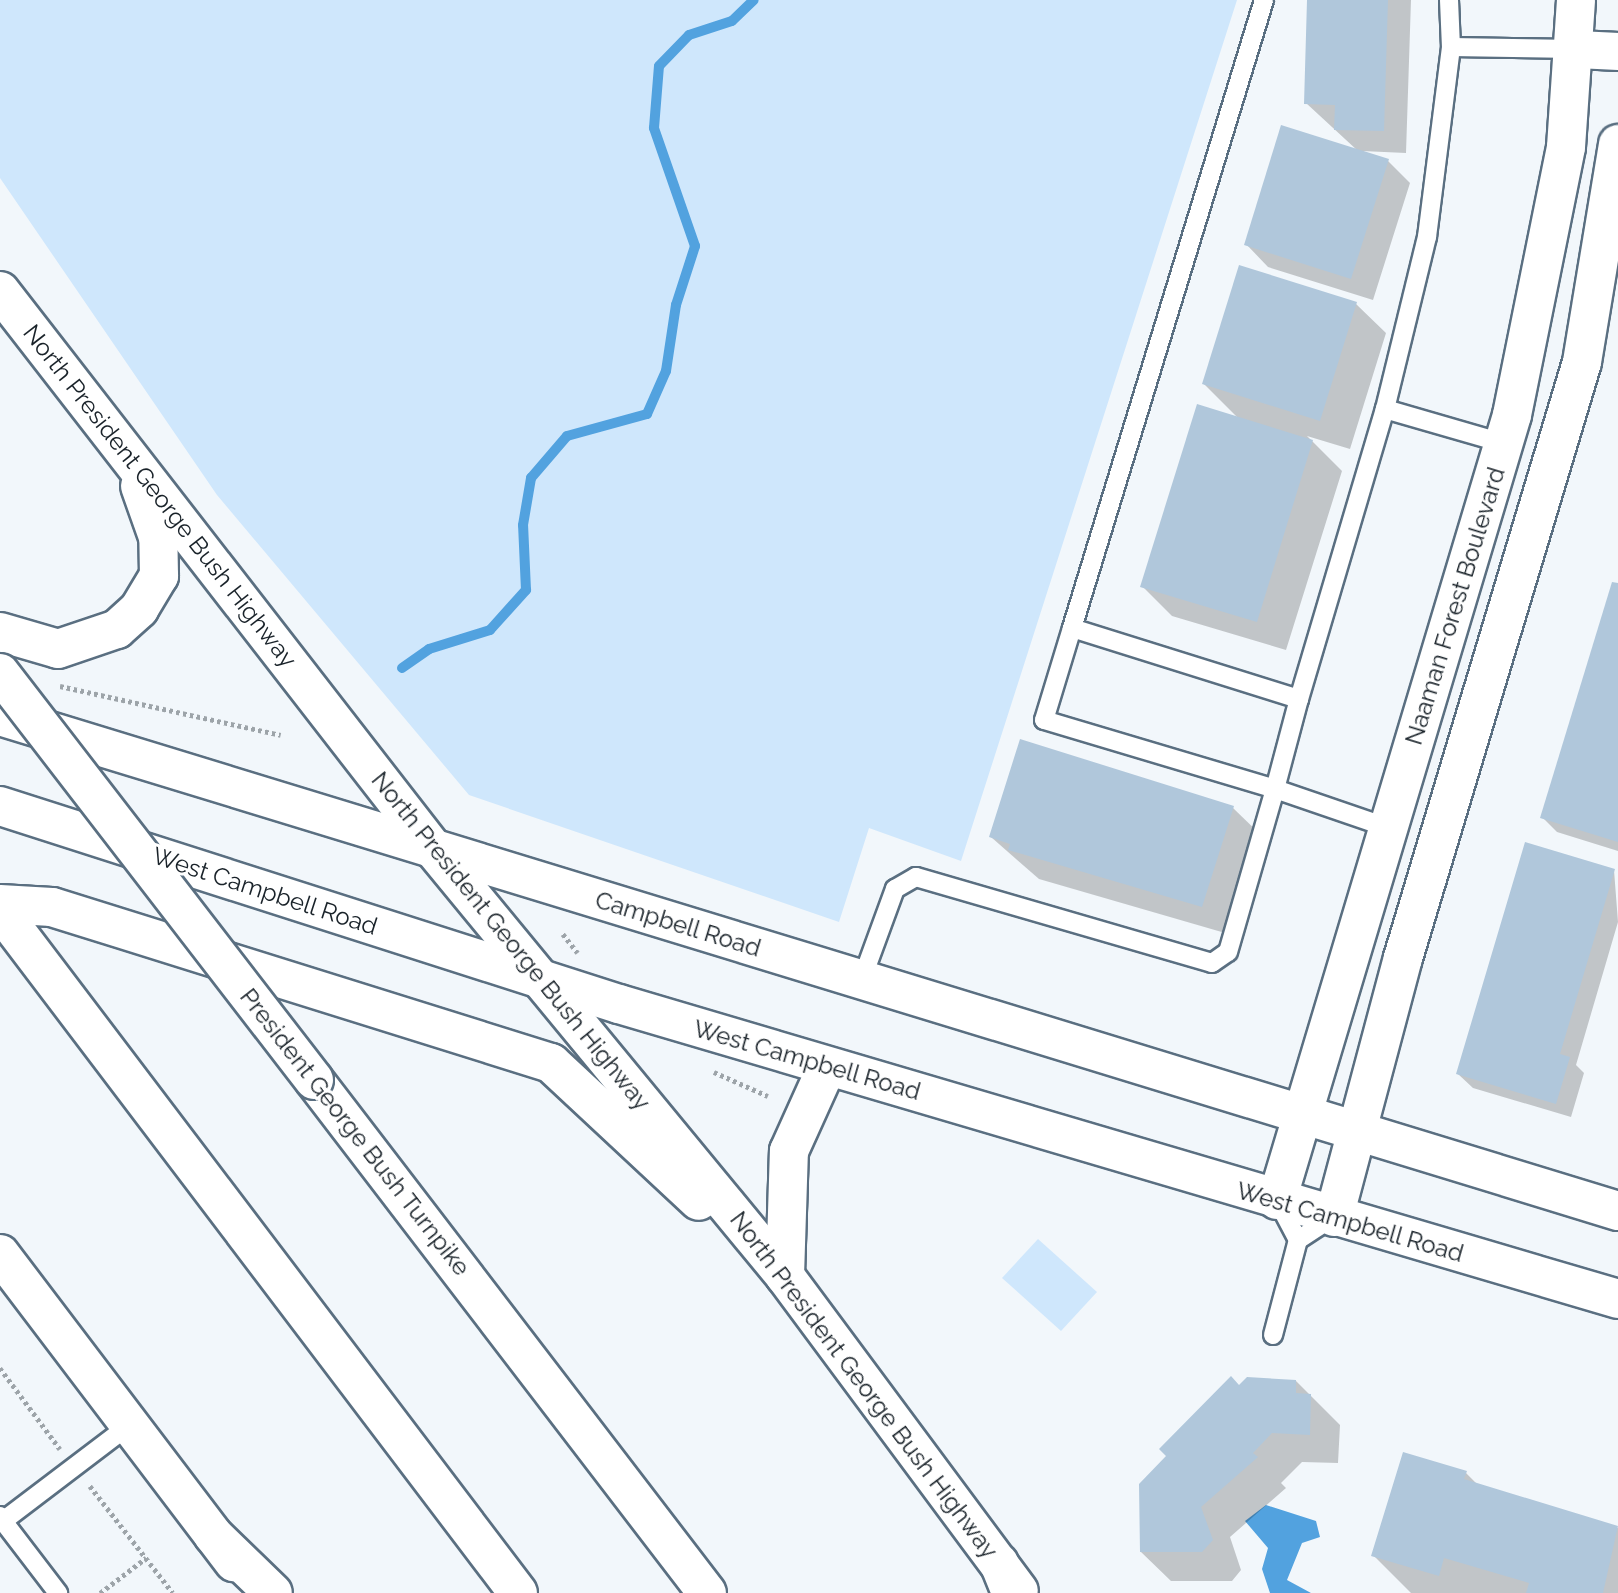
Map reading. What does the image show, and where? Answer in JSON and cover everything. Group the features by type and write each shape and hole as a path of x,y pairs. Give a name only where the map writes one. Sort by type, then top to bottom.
{"main road":[{"name":"Naaman Forest Boulevard","path":"1277,1200 1503,443 1559,184 1577,50 1576,0"},
{"name":"Naaman Forest Boulevard","path":"1334,1217 1515,582 1582,362 1618,144"},
{"name":"North President George Bush Highway","path":"0,291 434,850 785,1276 1010,1583"},
{"path":"1503,443 1515,457 1517,479 1515,582"},
{"path":"0,632 58,649 117,629 139,609 159,576 158,537 130,456"},
{"name":"President George Bush Turnpike","path":"0,673 708,1593"},
{"path":"0,716 434,850"},
{"name":"West Campbell Road","path":"0,806 540,980 1618,1299"},
{"name":"Campbell Road","path":"434,850 862,979 1303,1119"},
{"path":"0,904 52,907 551,1063 785,1276"},
{"path":"0,910 518,1593"},
{"path":"785,1276 789,1150 827,1067"},
{"path":"1303,1119 1618,1211"},
{"path":"0,1254 258,1593"},
{"path":"213,1535 273,1593"}],"street":[{"path":"1577,50 1618,51"}],"lane":[{"path":"1264,0 1044,720 1275,789 1389,828"},
{"path":"862,979 895,889 916,877 1212,963 1228,952 1385,409 1427,237 1451,47 1449,0"},
{"path":"1451,47 1577,50"},
{"path":"1385,409 1503,443"},
{"path":"1072,628 1299,699"},
{"path":"1273,1335 1298,1240 1277,1200"},
{"path":"1298,1240 1334,1217"},
{"path":"58,1593 2,1519 131,1424"}],"path":[{"path":"48,682 281,735"},
{"path":"563,934 585,962"},
{"path":"0,1368 52,1439"},
{"path":"93,1490 173,1593"},
{"path":"100,1593 146,1558"}],"shaded area":[{"path":"0,0 1237,0 961,861 869,828 839,922 469,795 217,495 0,178"},
{"path":"1038,1239 1097,1292 1061,1331 1002,1278"}],"water":[{"path":"1266,1505 1316,1521 1320,1537 1302,1543 1287,1580 1311,1593 1270,1593 1262,1569 1268,1548 1245,1521"}],"building":[{"path":"1307,0 1388,0 1384,131 1334,130 1335,105 1304,104"},
{"path":"1281,125 1389,159 1351,279 1244,245"},
{"path":"1239,265 1357,302 1320,421 1202,384"},
{"path":"1197,404 1313,440 1257,622 1140,587"},
{"path":"1612,582 1618,583 1618,842 1540,818"},
{"path":"1020,739 1234,806 1202,907 1008,850 1010,844 989,837"},
{"path":"1525,842 1615,869 1560,1054 1570,1057 1556,1104 1456,1074"},
{"path":"1231,1376 1239,1385 1247,1377 1296,1380 1296,1393 1311,1394 1310,1435 1272,1433 1253,1453 1258,1457 1201,1507 1213,1540 1202,1552 1140,1552 1139,1484 1166,1456 1159,1449"},
{"path":"1403,1452 1467,1471 1464,1479 1618,1526 1603,1593 1526,1593 1529,1583 1444,1558 1439,1576 1371,1556"}],"waterway":[{"path":"402,668 429,649 490,630 526,590 523,525 531,478 567,436 647,414 666,371 676,305 695,246 654,128 659,66 689,35 732,21 754,0"}]}
